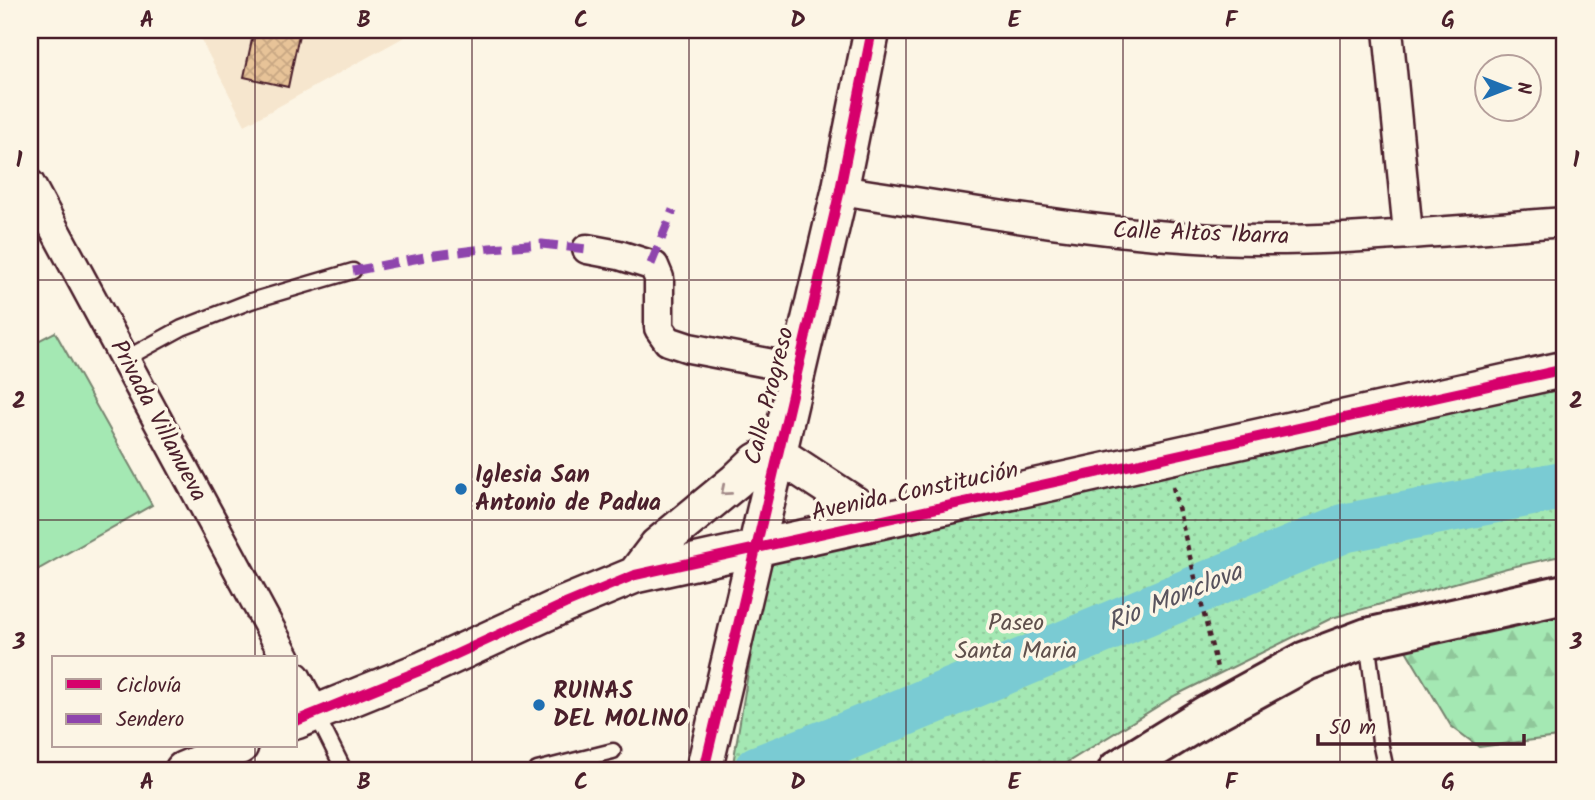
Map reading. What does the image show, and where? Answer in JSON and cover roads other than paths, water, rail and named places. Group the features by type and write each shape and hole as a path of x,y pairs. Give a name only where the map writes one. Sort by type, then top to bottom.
{"main road":[{"path":"1136,765 1226,705 1306,661 1367,638 1565,594"}],"street":[{"name":"Calle Progreso","path":"704,770 840,190 872,30"},
{"path":"1388,30 1408,233"},
{"name":"Privada Villanueva","path":"30,184 285,656"},
{"name":"Calle Altos Ibarra","path":"840,190 1097,229 1203,238 1310,238 1565,222"},
{"path":"587,249 654,266 659,278 659,328 668,341 689,348 799,369"},
{"name":"Avenida Constitución","path":"305,717 424,669 635,575 1565,369"},
{"path":"635,575 657,546 757,461 778,453 880,522"},
{"path":"298,686 305,717"},
{"path":"183,770 235,748"}],"lane":[{"path":"125,359 182,328 251,301 353,271"},
{"path":"1367,638 1386,770"},
{"path":"305,717 344,770"},
{"path":"537,770 613,751"}],"waterway":[{"name":"Rio Monclova","path":"758,770 842,738 1345,528 1565,485"}],"place":[{"name":"Iglesia San Antonio de Padua","path":"461,489"},
{"name":"RUINAS DEL MOLINO","path":"539,705"}],"park label":[{"name":"Paseo Santa Maria","path":"1016,637"}]}
